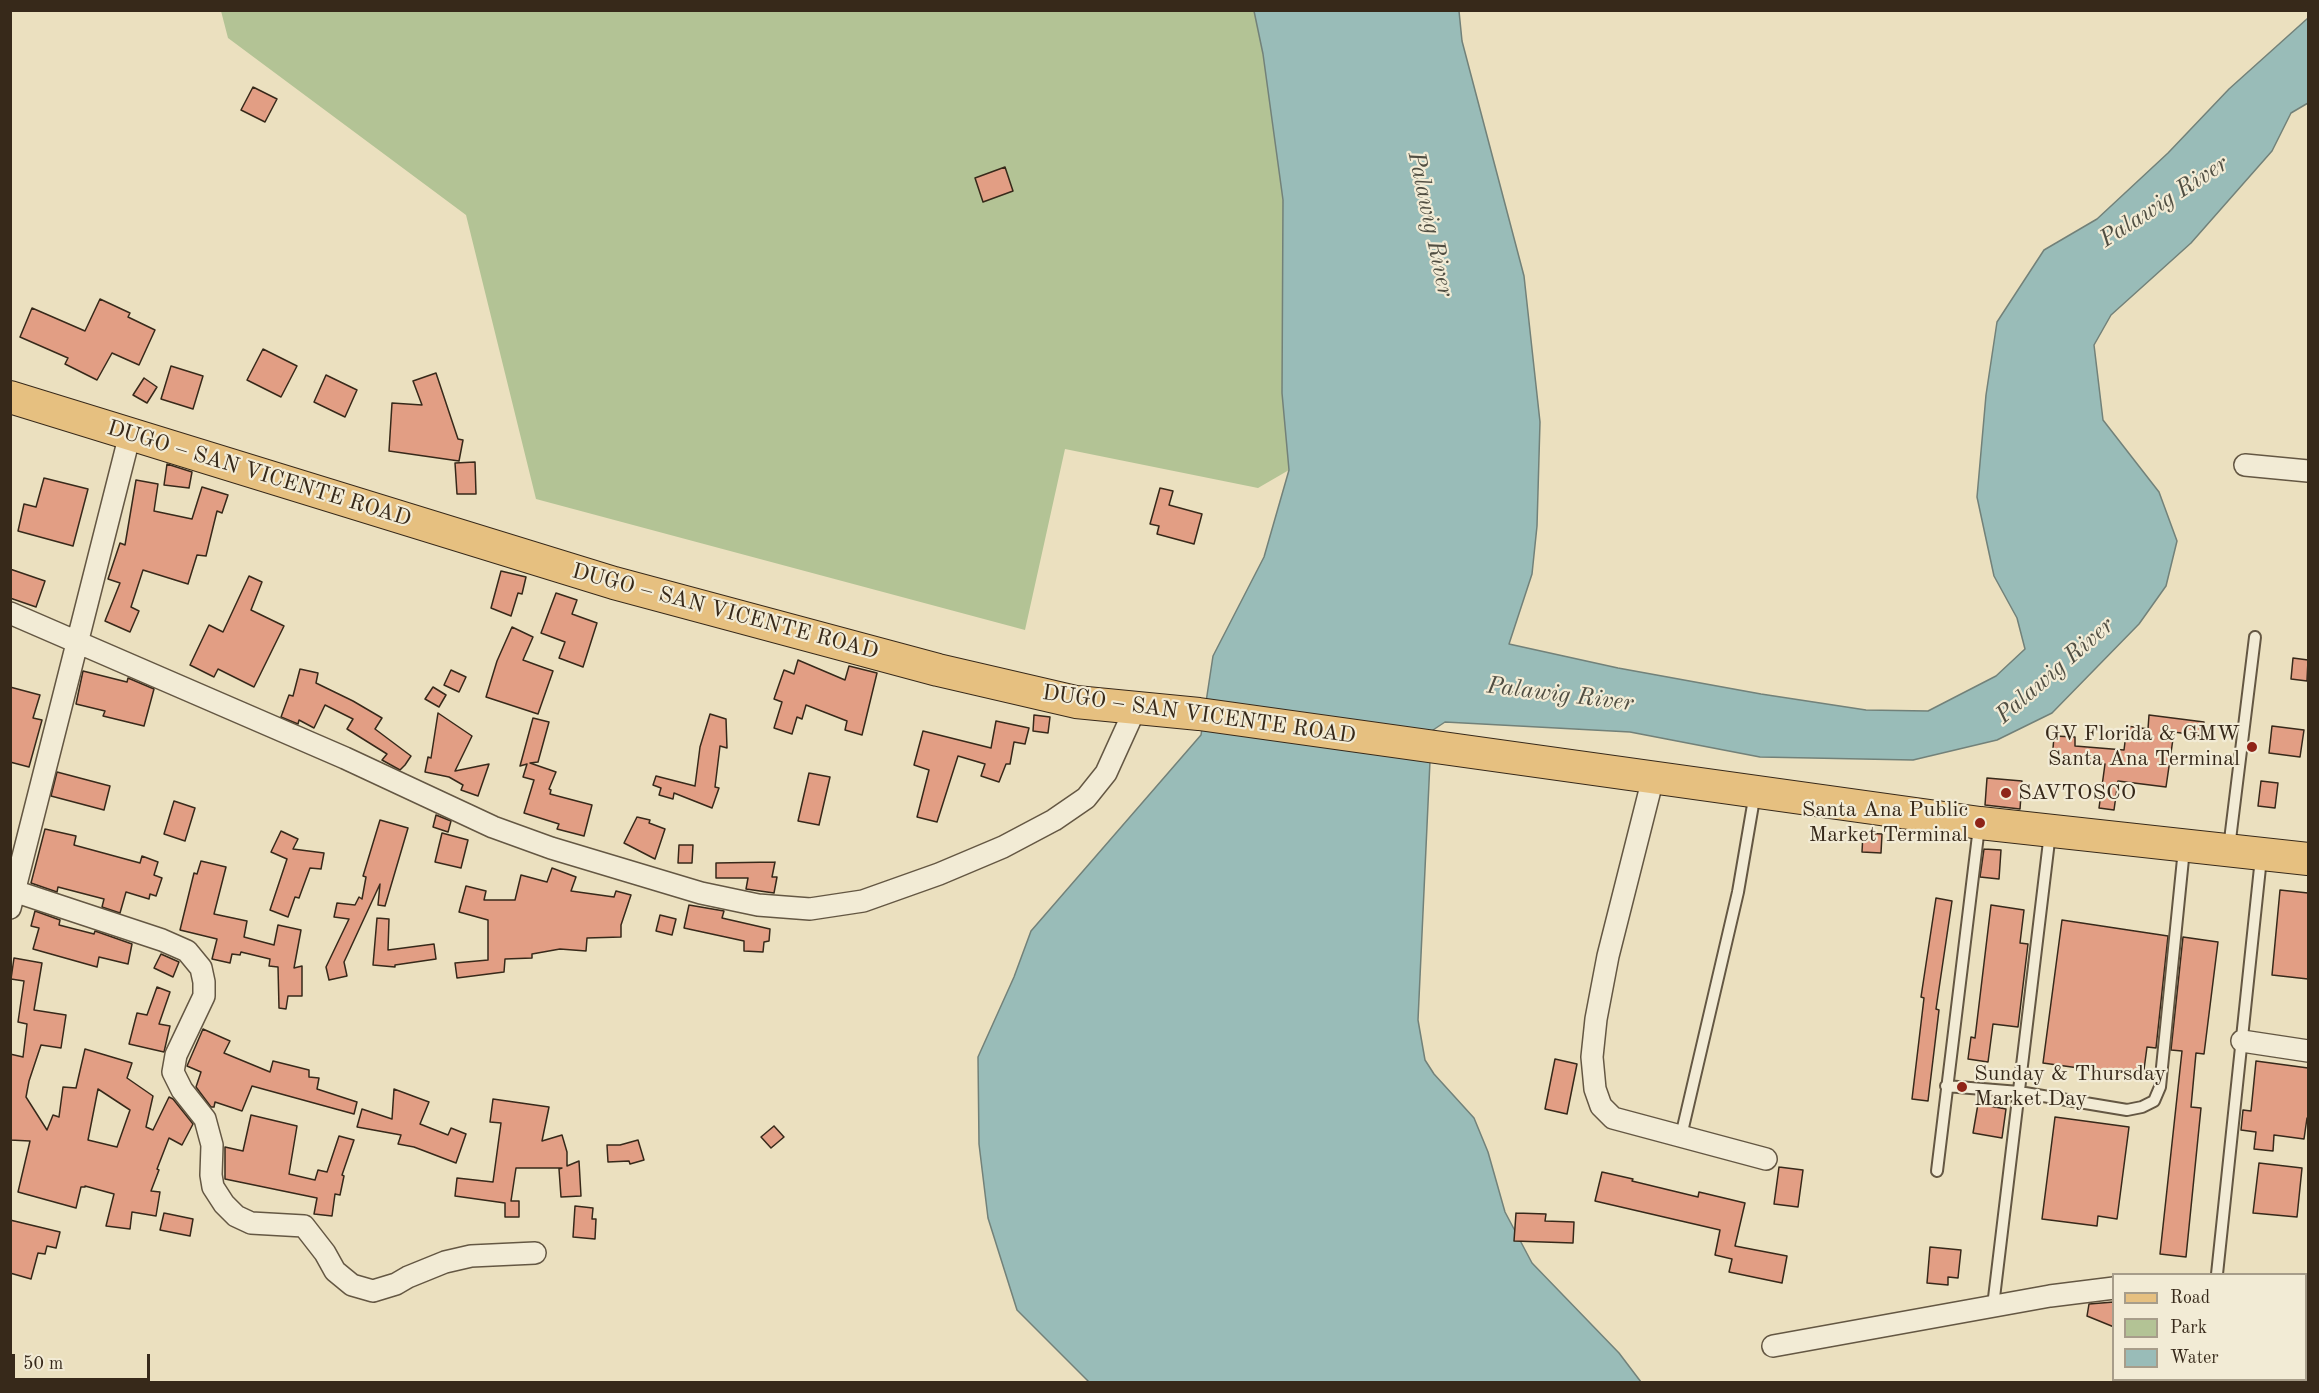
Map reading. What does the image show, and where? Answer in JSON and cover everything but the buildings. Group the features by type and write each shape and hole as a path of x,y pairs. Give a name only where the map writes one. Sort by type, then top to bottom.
{"main road":[{"name":"DUGO – SAN VICENTE ROAD","path":"10,398 637,589 938,670 1076,702 1199,714 1980,823 2308,860"}],"street":[{"path":"130,434 12,900 162,940 187,951 201,968 204,996 176,1055 173,1072 182,1090 205,1119 212,1144 213,1187 224,1204 236,1216 251,1223 304,1226 335,1271 352,1285 373,1291 396,1284 445,1262 471,1256 535,1253"},
{"path":"2245,465 2308,471"},
{"path":"10,613 345,758 493,827 551,848 701,893 758,905 810,909 863,901 939,874 1003,847 1054,820 1086,798 1106,773 1136,708"},
{"path":"1653,778 1608,956 1596,1019 1592,1058 1595,1089 1601,1106 1613,1118 1766,1159"},
{"path":"2242,1041 2308,1051"},
{"path":"1773,1346 1993,1306 2112,1288"}],"lane":[{"path":"2229,851 2255,637"},
{"path":"1681,1136 1738,892 1755,792"},
{"path":"1937,1171 1980,823"},
{"path":"1993,1306 2051,830"},
{"path":"1946,1086 2019,1092 2127,1110 2142,1107 2154,1101 2160,1087 2184,846"},
{"path":"2217,1273 2262,855"}],"green space":[{"path":"221,11 1254,11 1263,54 1283,200 1282,393 1289,470 1258,488 1065,449 1025,630 536,499 466,215 228,38"}],"water":[{"name":"Palawig River","path":"1254,11 1459,11 1462,41 1524,276 1540,422 1537,526 1532,574 1509,644 1618,668 1761,694 1866,710 1928,711 1996,676 2025,649 2017,618 1994,576 1977,497 1986,395 1997,322 2044,250 2097,219 2168,153 2229,89 2308,18 2308,103 2291,113 2272,151 2191,243 2111,315 2094,345 2103,420 2159,492 2177,541 2166,586 2139,624 2052,713 1997,740 1913,760 1760,757 1630,732 1445,722 1433,730 1418,1020 1425,1060 1434,1074 1474,1118 1488,1152 1505,1212 1532,1263 1619,1353 1641,1382 1089,1382 1017,1310 988,1218 979,1144 978,1057 1014,977 1031,931 1201,735 1213,656 1264,557 1289,470 1282,393 1283,200 1263,54"}],"place":[{"name":"GV Florida & GMW Santa Ana Terminal","path":"2252,747"},
{"name":"SAVTOSCO","path":"2006,793"},
{"name":"Santa Ana Public Market Terminal","path":"1980,823"},
{"name":"Sunday & Thursday Market Day","path":"1962,1087"}]}
